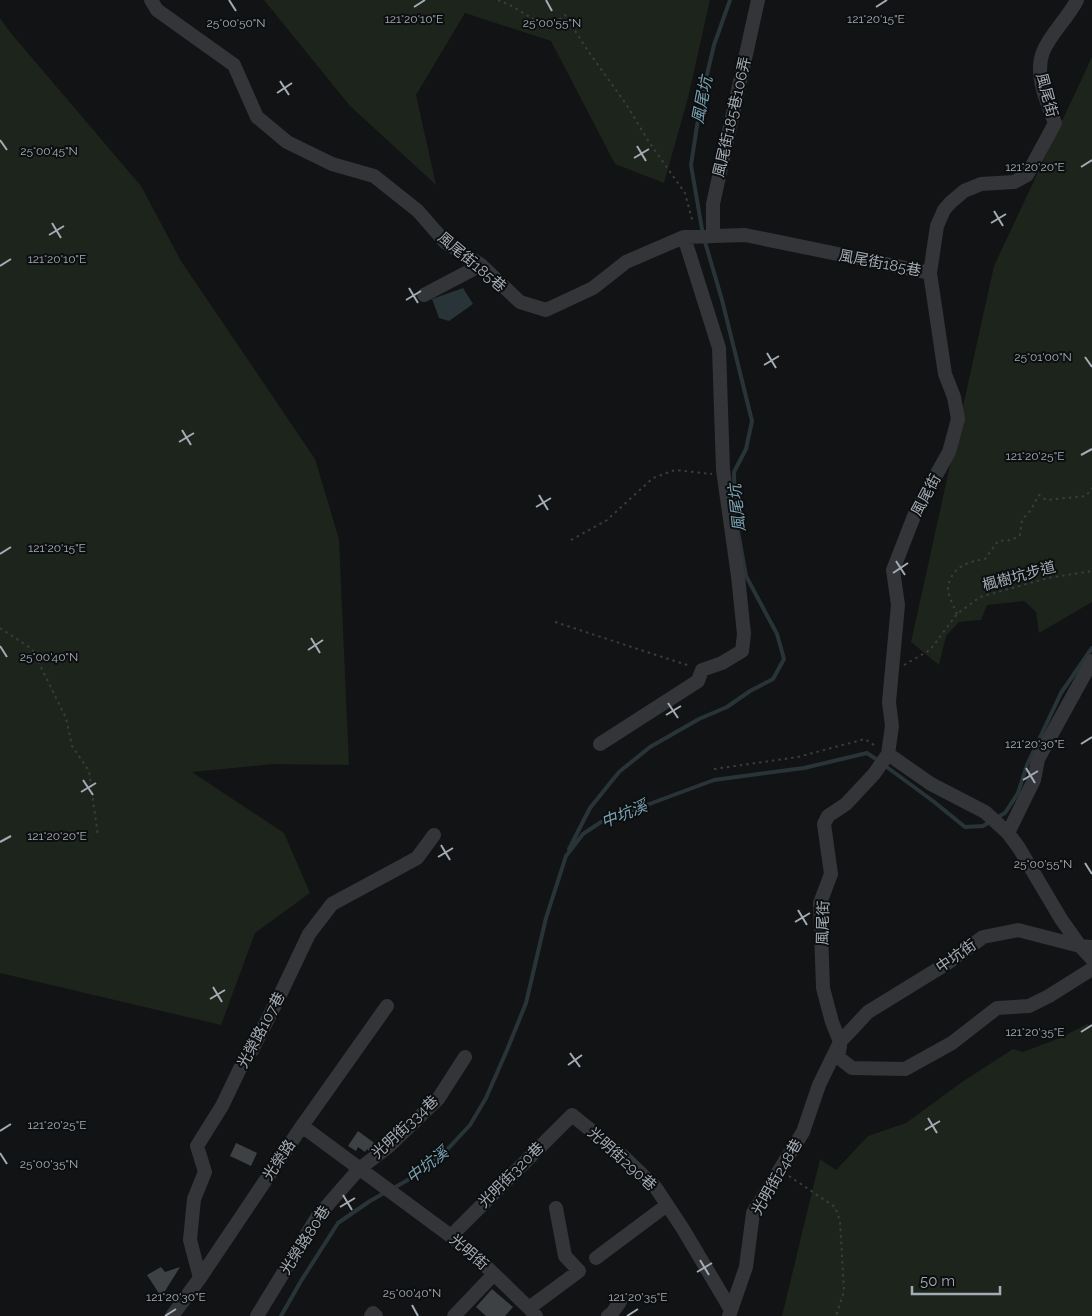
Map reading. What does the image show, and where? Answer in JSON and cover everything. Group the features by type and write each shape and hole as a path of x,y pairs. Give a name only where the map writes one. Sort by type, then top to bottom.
{"street":[{"name":"風尾街185巷","path":"151,0 157,10 234,65 257,117 287,142 332,164 374,176 418,211 445,242 480,265 520,302 546,310 593,288 626,262 684,237 745,235 930,273"},
{"name":"風尾街185巷106弄","path":"713,236 713,204 758,0"},
{"name":"風尾街","path":"840,1042 832,1022 823,988 820,903 831,874 824,824 828,816 846,804 874,774 888,754 892,726 889,702 898,605 893,570 916,511 950,452 958,419 954,397 945,374 930,273 937,226 950,203 964,191 991,182 1003,184 1014,182 1027,175 1055,123 1043,92 1039,65 1043,51 1077,0"},
{"path":"600,744 698,681 702,670 722,663 742,651 744,634 724,475 719,348 684,237"},
{"path":"424,295 480,265"},
{"path":"1008,833 1034,780 1038,759 1092,661"},
{"path":"888,754 931,784 985,812 1008,833 1061,919 1086,947 1092,959"},
{"name":"光榮路107巷","path":"200,1278 190,1240 194,1199 205,1172 197,1146 222,1106 246,1056 252,1050 314,927 332,904 417,858 434,835"},
{"name":"中坑街","path":"840,1042 868,1012 946,964 983,937 1018,930 1086,947"},
{"path":"840,1042 838,1057 852,1068 905,1069 952,1043 998,1008 1029,1006 1049,996 1092,969"},
{"name":"光榮路","path":"172,1316 387,1006"},
{"name":"光明街248巷","path":"730,1313 746,1268 753,1213 803,1132 819,1085 840,1042"},
{"name":"光明街334巷","path":"359,1169 388,1147 438,1099 465,1057"},
{"name":"光明街290巷","path":"572,1115 624,1157 656,1188 730,1313"},
{"name":"光明街320巷","path":"451,1236 572,1115"},
{"path":"302,1126 359,1169"},
{"name":"光明街","path":"359,1169 467,1248 533,1312"},
{"name":"光榮路80巷","path":"256,1316 318,1216 359,1169"},
{"path":"596,1258 667,1205"},
{"path":"533,1312 579,1271 565,1256 556,1208"},
{"path":"454,1316 494,1274"},
{"path":"608,1316 612,1314 620,1302"},
{"path":"371,1316 372,1313 376,1316"}],"path":[{"path":"498,0 510,5 548,28 565,15 685,193 694,223 684,237"},
{"path":"571,540 607,520 653,478 675,470 724,475"},
{"name":"楓樹坑步道","path":"957,614 948,589 955,571 966,562 984,559 998,541 1012,540 1020,535 1022,520 1030,512 1039,495 1046,500 1086,496 1092,488"},
{"name":"楓樹坑步道","path":"892,672 930,650 957,614 980,597 1048,578 1092,571"},
{"path":"555,622 702,670"},
{"path":"0,628 32,649 66,718 72,746 89,771 98,836"},
{"path":"714,769 798,758 865,739 888,754"},
{"path":"779,1170 835,1207 840,1221 844,1291 836,1316"}],"shaded area":[{"path":"264,0 710,0 688,98 664,183 615,164 551,41 465,13 416,95 436,185 350,106"},
{"path":"0,18 141,186 181,261 315,459 339,539 349,765 273,764 192,772 284,833 310,893 255,933 221,1025 0,973"},
{"path":"1092,57 1092,602 1039,633 1036,612 1024,601 987,605 981,620 959,622 946,636 939,665 911,642 994,266"},
{"path":"463,288 473,304 449,321 439,318 432,299"},
{"path":"1087,1024 1092,1027 1092,1316 782,1316 820,1159 836,1170 868,1136 906,1123 962,1082 1013,1049 1023,1052 1060,1038"}],"building":[{"path":"358,1131 377,1145 369,1151 367,1149 365,1152 358,1147 356,1151 348,1146"},
{"path":"236,1143 257,1153 251,1166 230,1156"},
{"path":"161,1267 165,1272 180,1267 165,1291 160,1295 147,1275"},
{"path":"492,1289 513,1307 505,1316 486,1316 476,1307"}],"waterway":[{"name":"風尾坑","path":"730,0 714,45 701,100 691,165 703,235 722,300 752,421 746,449 734,472 735,509"},
{"name":"風尾坑","path":"569,849 590,808 619,772 650,747 699,719 727,707 750,691 773,679 784,659 777,634 746,576 738,531"},
{"name":"中坑溪","path":"996,818 1005,813 1018,793 1027,765 1061,693 1092,648"},
{"name":"中坑溪","path":"392,1189 413,1177 444,1153 470,1125 486,1098 526,1003 546,918 566,856 583,834 601,822 714,780 804,768 867,753 879,761"},
{"name":"中坑溪","path":"884,765 965,827 983,826 990,822"},
{"name":"中坑溪","path":"281,1316 338,1223 386,1192"}]}
